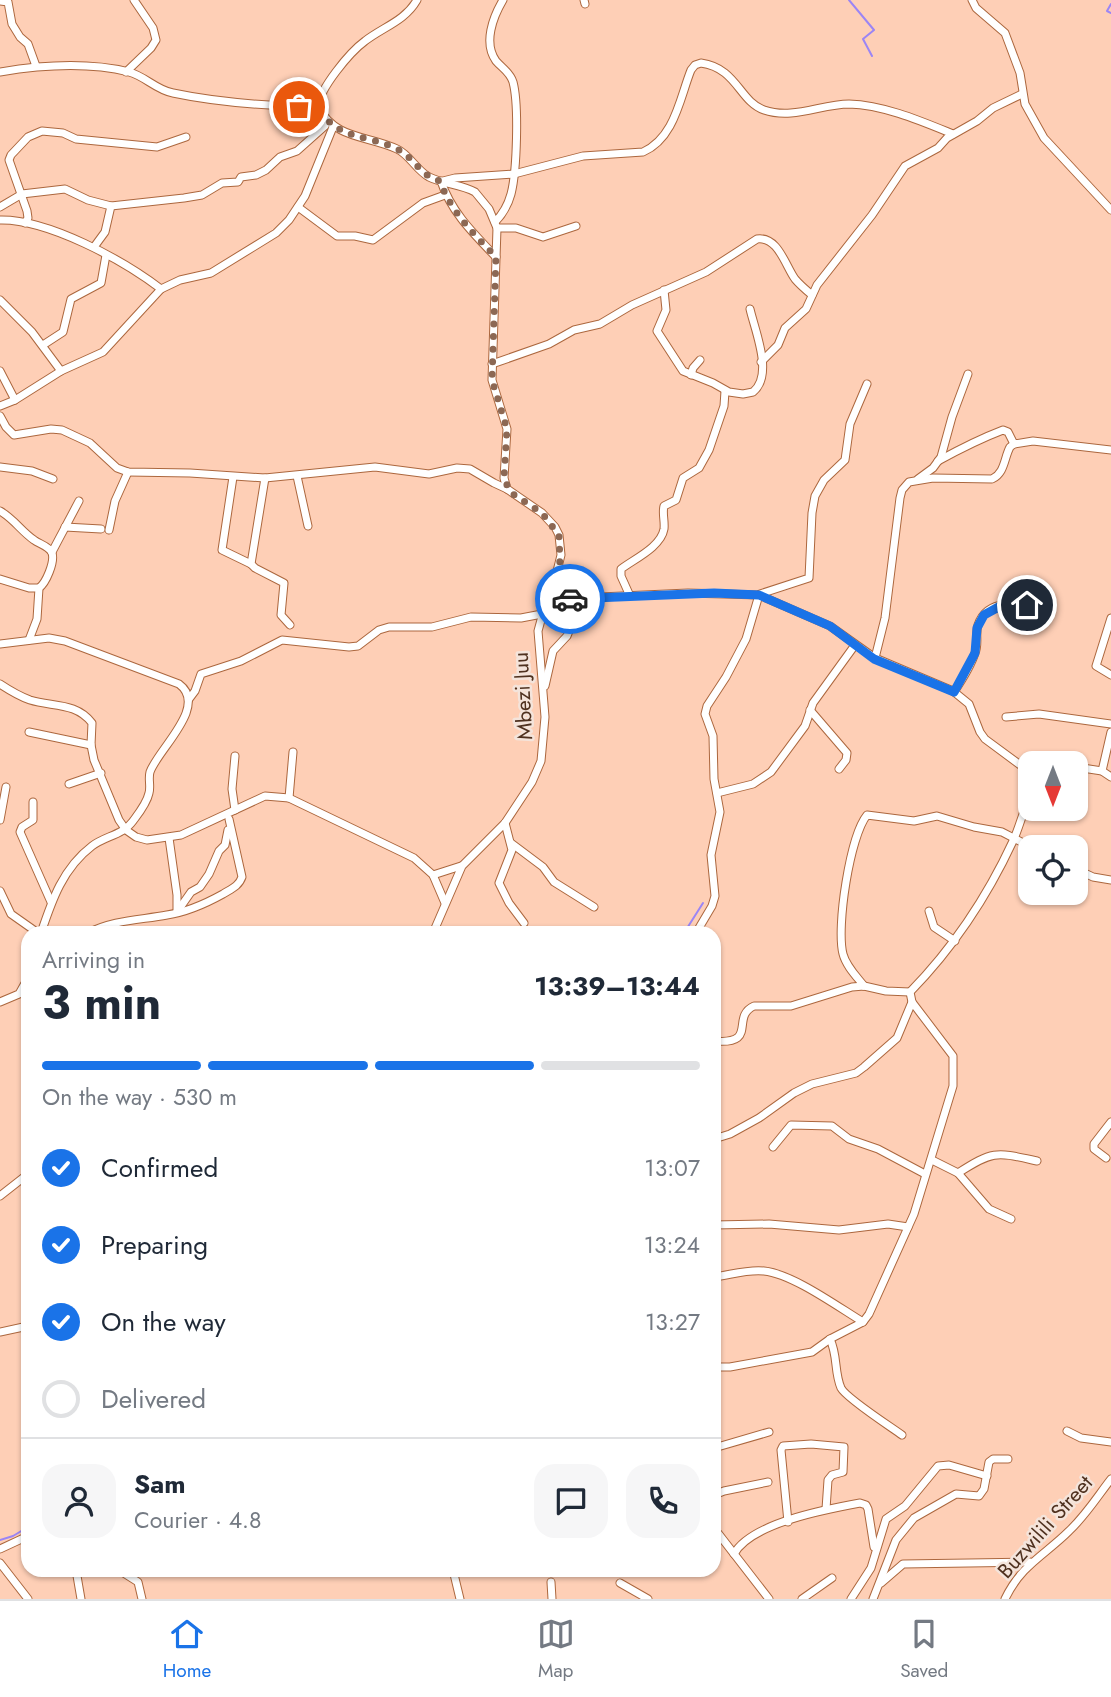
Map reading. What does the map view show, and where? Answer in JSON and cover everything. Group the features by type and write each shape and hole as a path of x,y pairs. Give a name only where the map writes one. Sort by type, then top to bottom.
{"street":[{"path":"126,72 156,40 153,28 134,0"},
{"path":"0,406 15,400 61,371 103,352 160,289 180,280 211,273 276,233 299,208 328,139 329,126 320,110 320,96 356,49 404,16 417,0"},
{"path":"496,225 507,206 514,174 516,124 513,80 494,58 492,48 492,24 503,0"},
{"path":"972,0 976,8 1005,33 1020,73 1022,94 1029,113 1044,138 1111,211"},
{"path":"0,1 8,2 12,24 28,44 36,66"},
{"path":"442,181 514,174 583,156 643,152 651,148 677,112 691,70 701,63 730,75 762,110 799,113 848,104 857,105 891,112 953,134"},
{"path":"0,72 36,66 97,67 131,72 170,93 320,110"},
{"path":"761,362 778,345 785,328 806,309 822,277 873,215 900,172 993,108 1022,94"},
{"path":"329,126 401,150 422,173 475,192 481,197 496,225 492,385 507,429 504,478 508,489"},
{"path":"0,207 22,194 68,189 88,200 111,206 202,195 222,183 238,182 242,177 266,170 329,126"},
{"path":"25,223 28,214 9,160 34,133 49,130 76,139 157,147 187,136"},
{"path":"442,181 445,195 463,222 496,257"},
{"path":"299,208 337,236 373,240 423,203 445,195"},
{"path":"94,247 106,232 111,206"},
{"path":"0,220 25,223 94,247 160,289"},
{"path":"496,225 543,237 576,226"},
{"path":"492,364 549,344 574,330 600,324 632,305 706,272 762,238 775,246 795,278 812,295"},
{"path":"43,345 63,332 71,299 101,283 106,255"},
{"path":"664,290 666,310 657,334 681,369 725,391 743,394 757,389 762,380 759,338 750,309"},
{"path":"0,300 43,345 61,371"},
{"path":"691,375 700,360"},
{"path":"0,371 15,400"},
{"path":"874,659 885,618 902,490 909,482 933,468 934,463 941,457 968,374"},
{"path":"759,595 809,578 812,513 816,496 824,480 845,460 848,430 867,384"},
{"path":"630,596 621,576 621,569 642,555 663,534 664,506 676,500 684,478 699,468 705,458 723,411 725,391"},
{"path":"0,416 11,434 51,429 78,436 90,443 117,468 128,472 265,478 375,467 429,474 464,467 508,489 542,513 559,535 560,561 549,603 542,614 521,618 471,617 432,627 389,627 379,630 358,646 349,647 282,640 242,660 201,674 189,699 184,719 150,773 148,797 126,830 92,846 64,877 42,926"},
{"path":"934,463 962,447 1003,430 1008,432 1014,444"},
{"path":"918,479 992,479 997,477 1003,468 1007,452 1014,444 1025,442 1051,442 1111,450"},
{"path":"0,467 32,471 53,479"},
{"path":"65,527 105,530 128,472"},
{"path":"297,476 308,526"},
{"path":"233,477 222,550 284,583 281,615 290,625"},
{"path":"251,564 265,478"},
{"path":"0,579 29,589 39,588 45,583 52,552 79,501"},
{"path":"0,511 14,520 32,539 52,552"},
{"path":"29,640 37,619 39,588"},
{"path":"549,603 600,597 714,593 759,595 830,626 874,659 954,692 967,701 985,739 1018,763"},
{"path":"700,926 715,896 711,855 720,812 713,736 705,714 746,639 759,595"},
{"path":"543,695 553,651 567,636 580,606 600,597"},
{"path":"954,692 975,653 977,628 984,615 994,608 1012,603 1041,611"},
{"name":"Mbezi Juu","path":"462,866 505,823 532,782 541,761 545,736 538,642 542,614"},
{"path":"1111,618 1096,666 1111,675"},
{"path":"0,644 49,638 85,647 179,684 185,688 189,699"},
{"path":"717,793 753,784 766,776 805,726 810,710 855,645"},
{"path":"0,684 27,699 68,706 84,714 92,723 91,745 94,760 119,820 126,830 141,839 169,838 190,831 226,817 265,796 289,798 392,846 423,864 433,875 445,902"},
{"path":"810,710 847,753 846,760 839,769"},
{"path":"1006,717 1038,714 1111,724"},
{"path":"29,732 91,745"},
{"path":"1102,771 1111,732"},
{"path":"289,798 293,752"},
{"path":"235,756 232,789 235,810"},
{"path":"1088,769 1102,771 1111,777"},
{"path":"69,783 101,774"},
{"path":"0,820 6,787"},
{"path":"33,802 33,820 22,827 20,832 51,902"},
{"path":"864,986 843,955 841,936 842,906 848,871 864,817 871,815 919,821 937,816 1002,832 1018,840"},
{"path":"105,926 126,920 177,913 212,900 241,882 226,817"},
{"path":"177,913 191,892 200,887 225,845 226,817"},
{"path":"910,992 955,941 985,896 1021,821"},
{"path":"505,823 511,843 509,862 499,883 509,903 524,923"},
{"path":"169,838 177,913"},
{"path":"511,843 543,867 554,882 594,907"},
{"path":"433,875 462,866"},
{"path":"436,926 462,866"},
{"path":"1088,875 1111,880"},
{"path":"0,891 11,914 29,926"},
{"path":"929,911 934,927 955,941"},
{"path":"721,1041 739,1038 745,1014 754,1006 791,1006 852,986 910,992"},
{"path":"0,1002 19,994 21,990"},
{"path":"721,1367 812,1352 863,1322 869,1314 908,1227 932,1160 953,1086 953,1056 912,1002 910,992"},
{"path":"721,1136 759,1118 794,1093 812,1084 856,1073 864,1068 897,1038 912,1002"},
{"path":"1107,1158 1094,1149 1094,1144 1111,1122"},
{"path":"772,1146 791,1125 828,1125 837,1128 849,1139 878,1149 925,1174"},
{"path":"958,1172 988,1155 999,1154 1037,1161"},
{"path":"932,1160 958,1172 985,1206 1011,1219"},
{"path":"0,1196 21,1180"},
{"path":"721,1225 769,1224 839,1230 888,1224 908,1227"},
{"path":"721,1276 760,1270 777,1274 863,1322"},
{"path":"0,1332 21,1328"},
{"path":"830,1339 837,1356 843,1391 902,1435"},
{"path":"1067,1431 1082,1438 1111,1443"},
{"path":"721,1446 769,1432"},
{"path":"788,1522 781,1450 783,1446 810,1444 844,1447 843,1472 828,1479 826,1509"},
{"path":"873,1599 896,1540 914,1518 956,1494 979,1496 984,1489 991,1460 1008,1459"},
{"path":"851,1599 867,1574 886,1519 905,1506 938,1466 950,1465 986,1476"},
{"name":"Buzwilili Street","path":"1005,1599 1030,1562 1069,1532 1094,1505 1111,1479"},
{"path":"721,1492 768,1482"},
{"path":"734,1554 749,1539 788,1522 826,1509 860,1503 866,1505 875,1551"},
{"path":"721,1537 769,1599"},
{"path":"0,1549 21,1539"},
{"path":"881,1583 903,1564 1030,1562"},
{"path":"0,1563 28,1599"},
{"path":"77,1577 81,1599"},
{"path":"130,1577 138,1582 142,1599"},
{"path":"455,1577 460,1599"},
{"path":"802,1599 832,1578"},
{"path":"551,1582 552,1599"},
{"path":"620,1583 648,1599"}],"waterway":[{"path":"849,0 874,30 863,39 872,56"},
{"path":"1111,4 1107,11 1111,13"},
{"path":"688,926 703,903"},
{"path":"0,1540 21,1531"}],"way so far":[{"path":"299,107 318,107 333,127 401,150 422,173 440,181 445,195 463,222 496,257 492,385 507,429 505,483 510,492 542,513 555,527 559,535 561,555 549,603 570,599"}],"route":[{"path":"570,599 714,593 759,595 830,626 874,659 954,692 975,653 977,628 984,615 1004,604 1027,605"}]}
